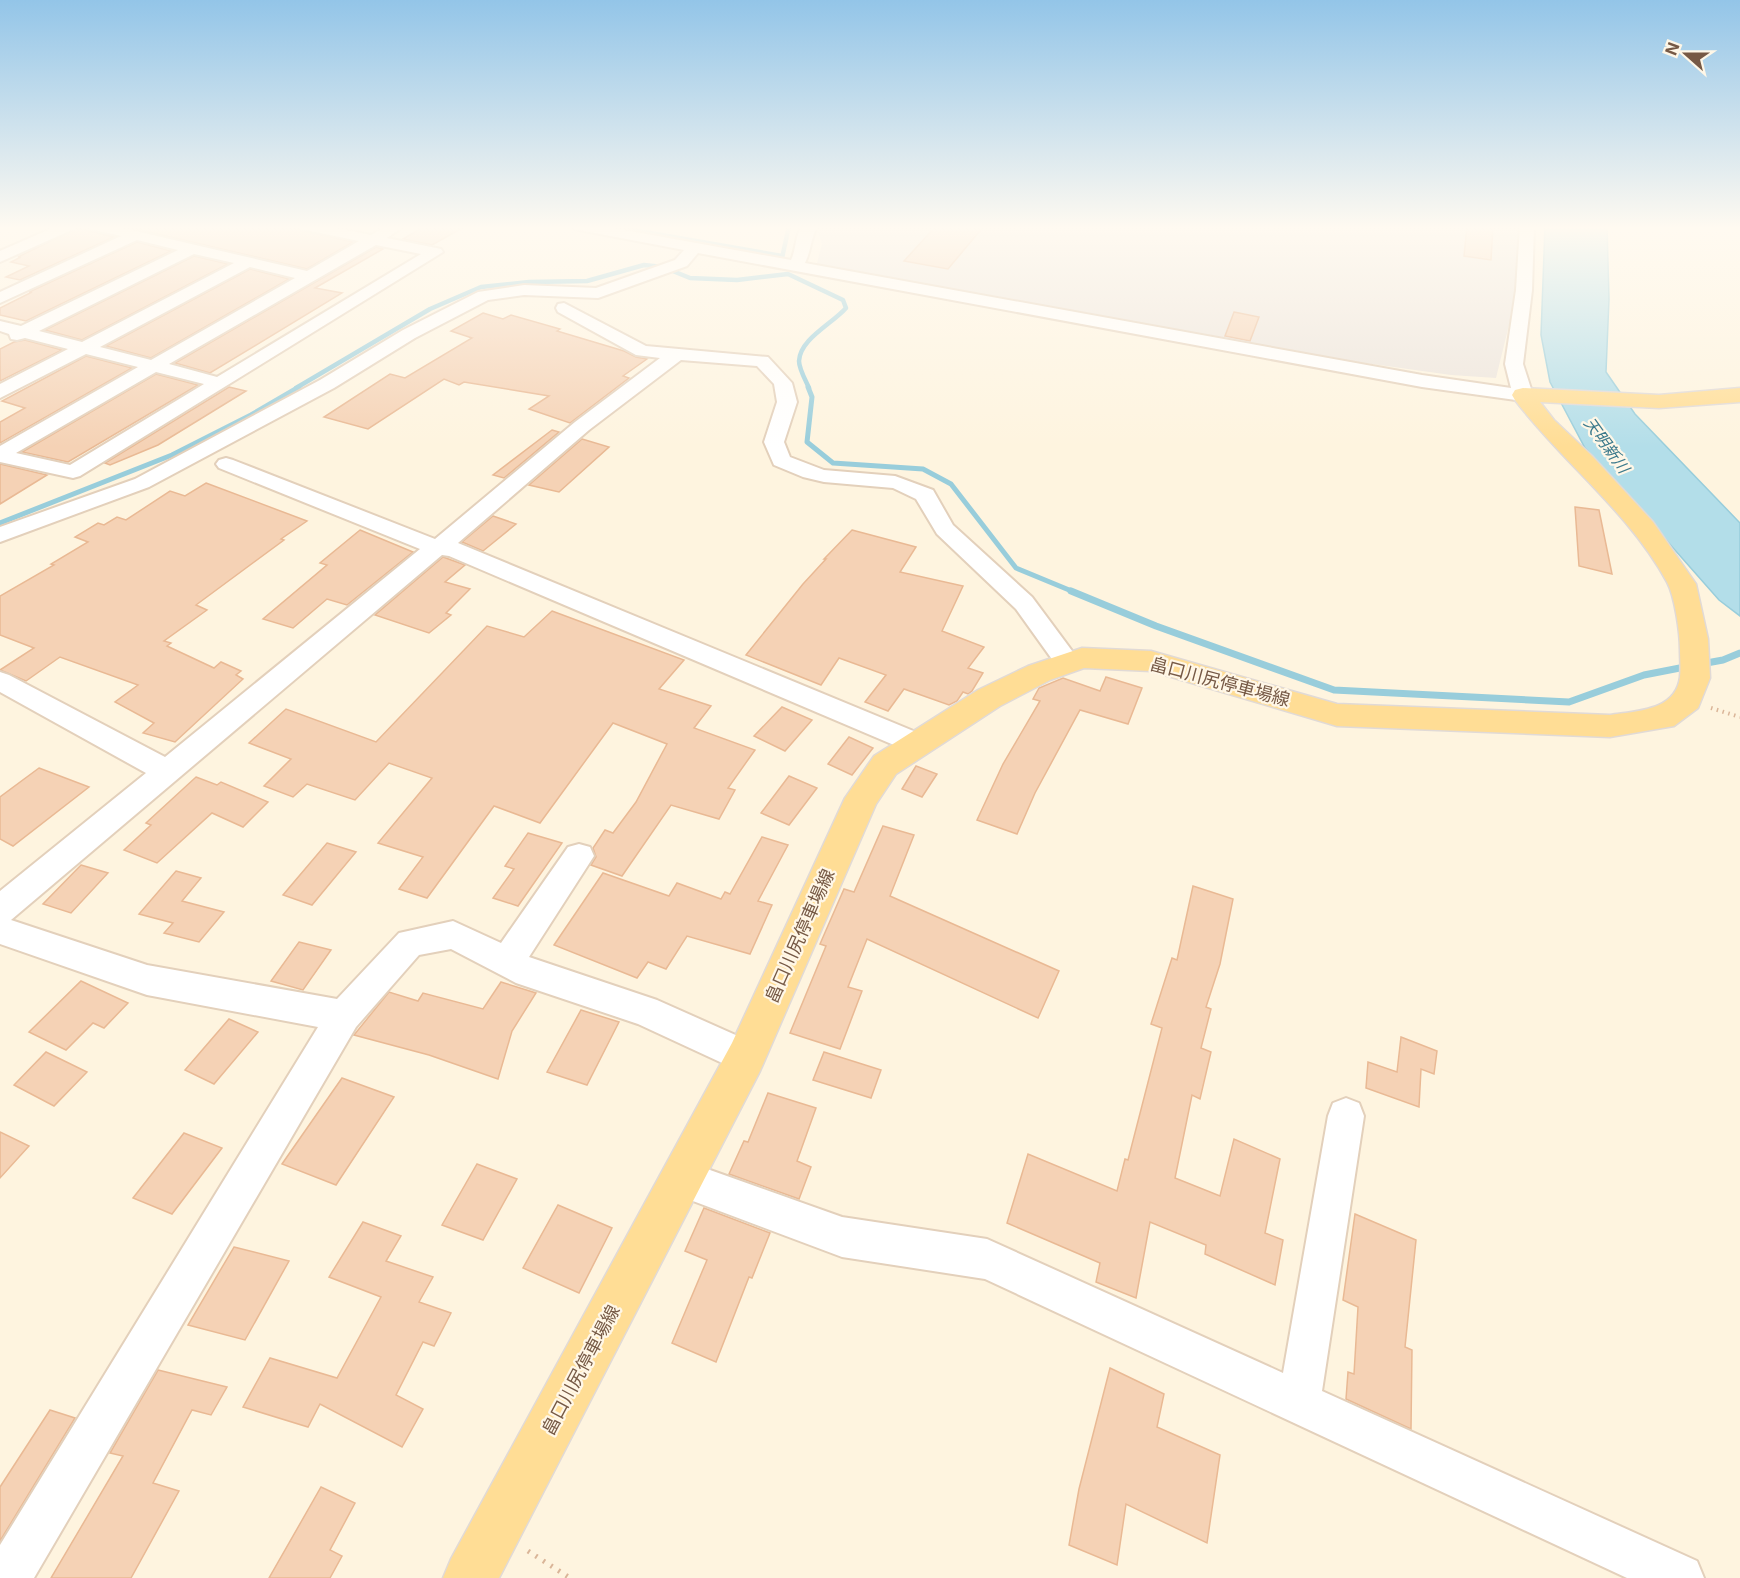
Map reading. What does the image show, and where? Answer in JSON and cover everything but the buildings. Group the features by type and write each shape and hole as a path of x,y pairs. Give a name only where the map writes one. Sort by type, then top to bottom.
{"main road":[{"path":"1535,395 1715,399 1740,395"},
{"name":"畠口川尻停車場線","path":"470,1578 746,1057 862,798 885,765 988,698 1039,674 1082,658 1151,661 1337,715 1610,726 1663,718 1687,700 1695,678 1694,639 1682,584 1644,528 1584,461 1546,424 1535,395"}],"street":[{"path":"0,343 89,300"},
{"path":"0,392 176,300"},
{"path":"0,455 268,300"},
{"path":"0,455 73,472 357,300"},
{"path":"0,535 142,483 327,384 436,319 476,300"},
{"path":"983,300 1422,381 1535,395"},
{"path":"1523,300 1514,364 1535,395"},
{"path":"564,308 642,351 762,361 783,383 787,402 774,442 781,461 801,472 830,478 897,483 925,495 931,511 946,534 1024,602 1068,663"},
{"path":"0,326 220,383"},
{"path":"0,910 582,426 677,354"},
{"path":"226,464 438,548 453,549 918,744"},
{"path":"0,681 167,771"},
{"path":"507,962 579,856"},
{"path":"0,930 147,980 344,1016"},
{"path":"7,1578 344,1016 410,943 453,935 528,973 645,1011 746,1057"},
{"path":"1299,1403 1346,1116"},
{"path":"682,1179 842,1238 987,1260 1680,1578"}],"path":[{"path":"496,1530 570,1578"}],"shaded area":[{"path":"994,300 1515,300 1496,378 1451,375 1258,348"}],"water":[{"name":"天明新川","path":"1542,300 1609,300 1606,372 1635,414 1740,523 1740,616 1719,600 1585,448 1550,382 1541,335"}],"waterway":[{"path":"296,388 430,309 452,300"},
{"path":"809,388 799,364 801,353 818,332 846,308 842,300"},
{"path":"0,523 172,455 251,415 299,387"},
{"path":"808,387 812,397 807,442 833,463 923,469 951,484 1016,568 1074,592"},
{"path":"1071,591 1156,626 1334,690 1569,702 1644,675 1690,666"},
{"path":"1701,664 1723,660 1740,653"}]}
